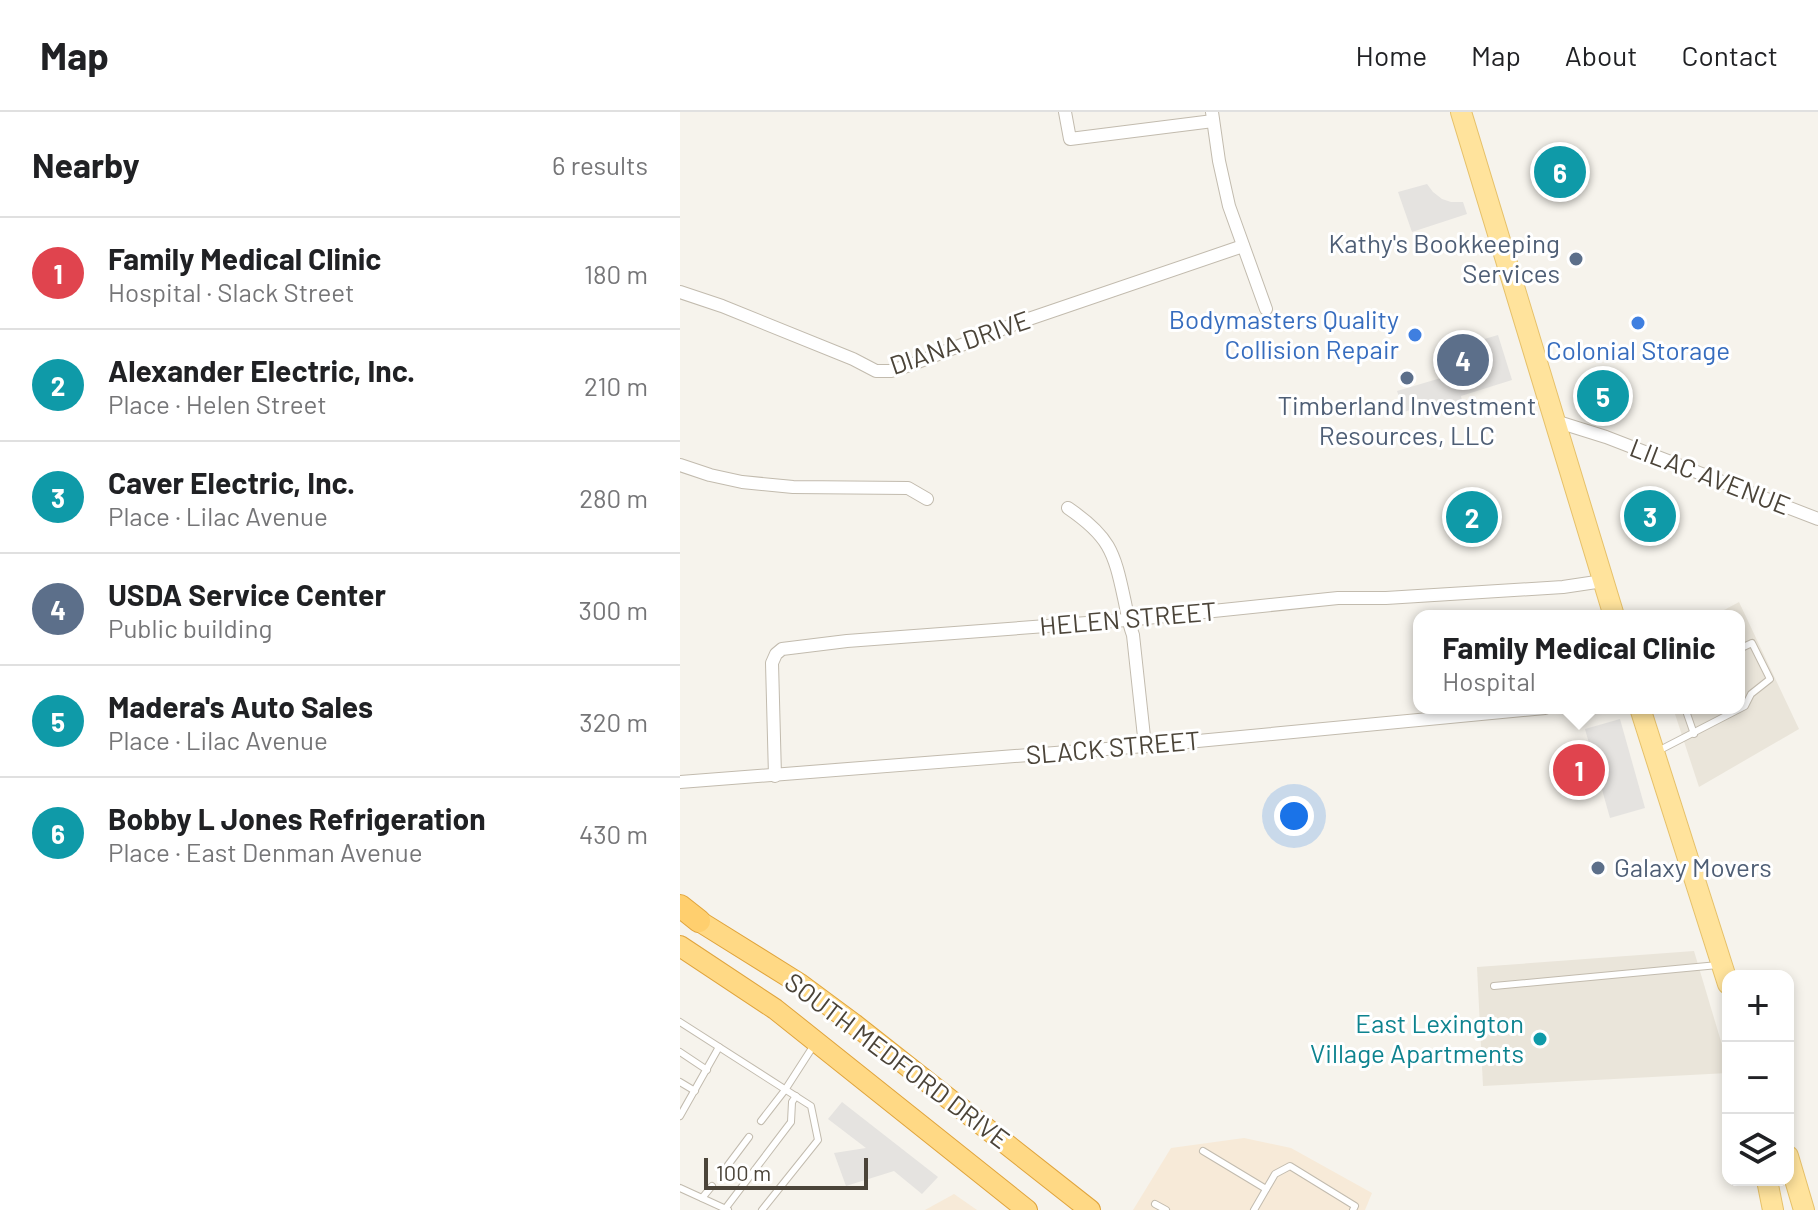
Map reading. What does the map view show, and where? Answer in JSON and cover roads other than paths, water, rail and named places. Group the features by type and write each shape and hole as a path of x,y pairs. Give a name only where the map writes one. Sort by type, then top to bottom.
{"highway":[{"name":"SOUTH MEDFORD DRIVE","path":"686,913 787,976 854,1024 1090,1210"},
{"name":"SOUTH MEDFORD DRIVE","path":"680,946 775,1009 1027,1210"}],"main road":[{"path":"1461,112 1612,610"},
{"path":"1642,714 1724,970"},
{"path":"1794,1176 1804,1210"},
{"path":"1768,1186 1773,1210"}],"street":[{"path":"1065,112 1070,139 1212,116 1229,206 1266,309"},
{"name":"DIANA DRIVE","path":"680,292 722,306 876,371 891,371 1020,322 1243,246"},
{"name":"LILAC AVENUE","path":"1555,421 1606,437 1818,519"},
{"path":"680,465 742,482 793,487 908,488 927,499"},
{"path":"1068,508 1101,534 1113,554 1133,635 1145,746"},
{"name":"HELEN STREET","path":"775,776 772,663 782,649 847,641 1127,620 1338,598 1548,588 1603,581"},
{"name":"SLACK STREET","path":"680,782 1145,746 1482,714"}],"lane":[{"path":"1745,646 1752,643 1770,679 1751,694 1745,706"},
{"path":"1687,714 1694,734"},
{"path":"1655,753 1730,714"},
{"path":"1494,986 1722,974"},
{"path":"680,1022 811,1106 818,1140 762,1210"},
{"path":"761,1121 816,1042"},
{"path":"680,1116 682,1107 695,1091 719,1047"},
{"path":"680,1052 707,1070"},
{"path":"680,1082 695,1091"},
{"path":"680,1188 726,1209 791,1122 792,1102 796,1096"},
{"path":"728,1165 749,1137"},
{"path":"1203,1151 1266,1189"},
{"path":"1254,1210 1275,1174 1290,1166 1355,1206 1353,1210"},
{"path":"702,1198 712,1186"},
{"path":"1155,1204 1166,1210"}],"place":[{"name":"Bobby L Jones Refrigeration","path":"1560,172"},
{"name":"Kathy's Bookkeeping Services","path":"1576,259"},
{"name":"Colonial Storage","path":"1638,323"},
{"name":"Bodymasters Quality Collision Repair","path":"1415,335"},
{"name":"USDA Service Center","path":"1463,360"},
{"name":"Timberland Investment Resources, LLC","path":"1407,378"},
{"name":"Madera's Auto Sales","path":"1603,396"},
{"name":"Caver Electric, Inc.","path":"1650,516"},
{"name":"Alexander Electric, Inc.","path":"1472,517"},
{"name":"Family Medical Clinic","path":"1579,770"},
{"name":"Galaxy Movers","path":"1598,868"},
{"name":"East Lexington Village Apartments","path":"1540,1039"}]}
